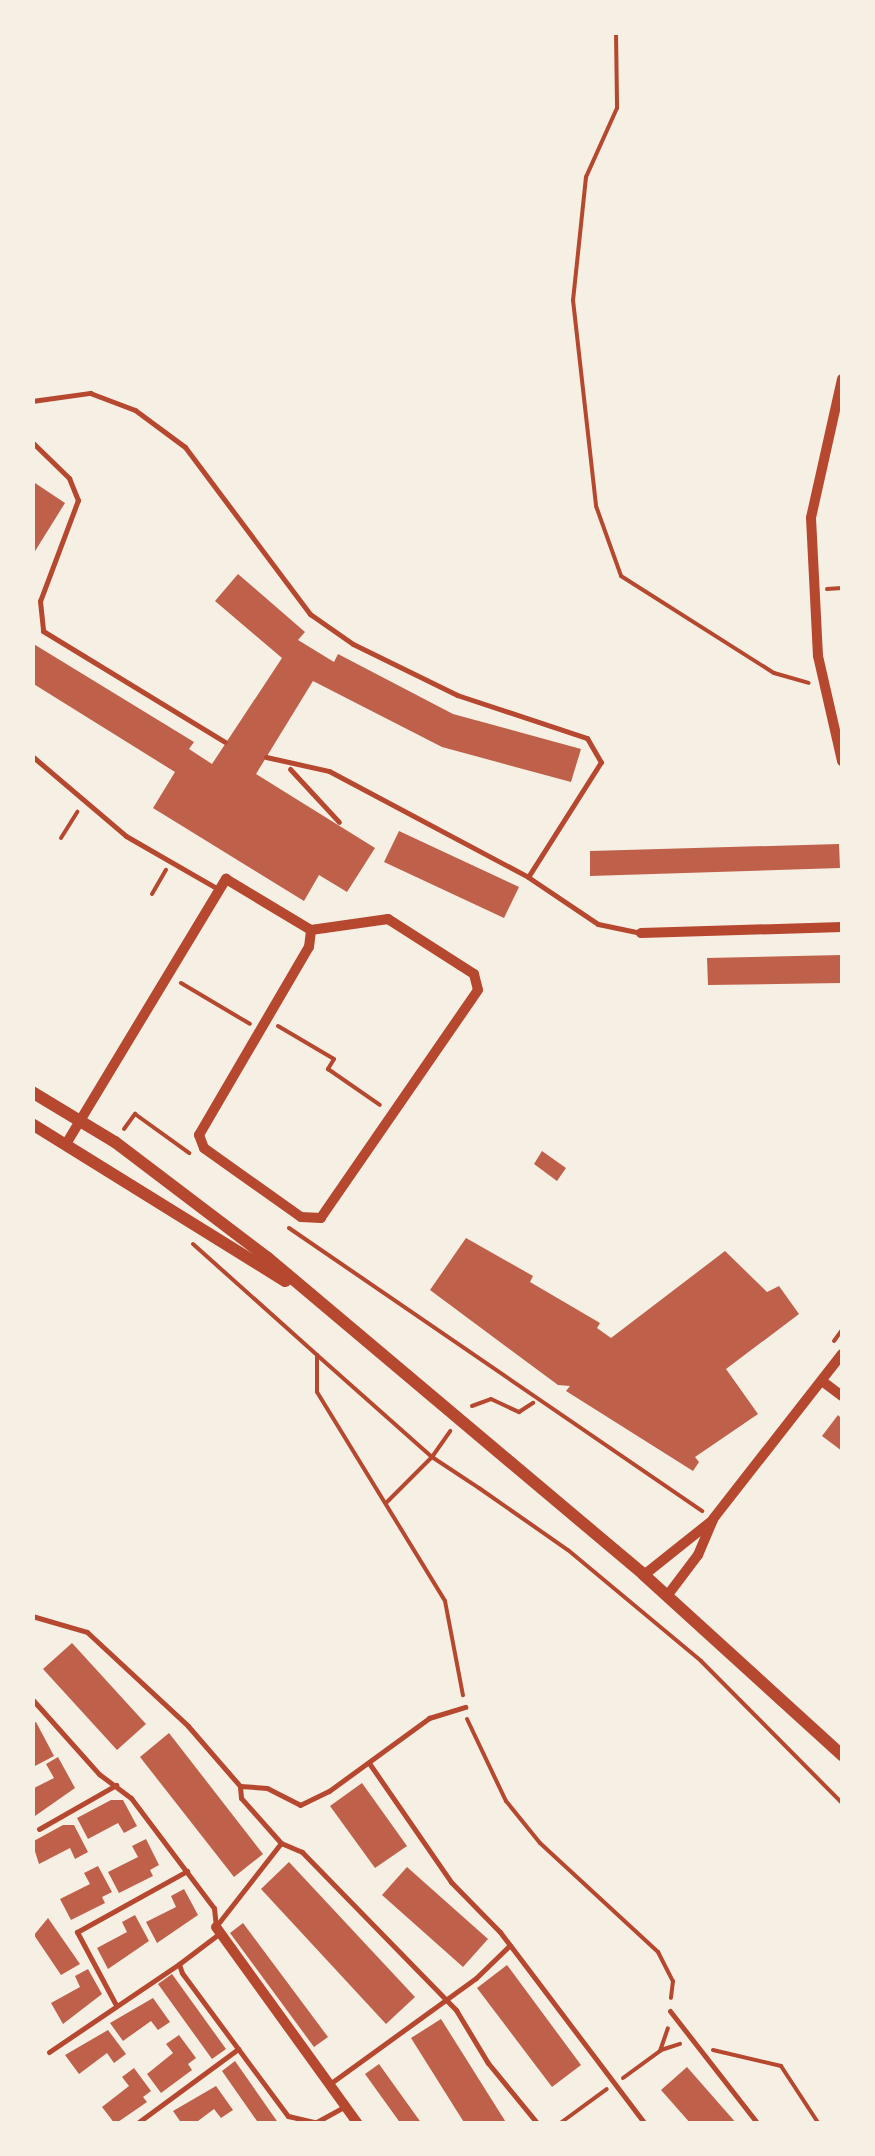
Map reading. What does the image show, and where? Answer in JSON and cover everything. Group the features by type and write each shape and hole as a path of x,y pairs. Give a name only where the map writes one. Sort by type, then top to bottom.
{"street":[{"path":"842,379 811,518 824,682 842,761"},
{"path":"66,1144 226,879 311,930 388,919 477,980 474,999 321,1218 300,1217 200,1142 204,1118 309,947 311,930"},
{"path":"641,933 842,927"},
{"path":"32,1092 116,1142 325,1306 644,1575 842,1756"},
{"path":"32,1124 325,1306"},
{"path":"667,1596 714,1520 842,1354"},
{"path":"822,1381 842,1396"},
{"path":"644,1575 714,1520"},
{"path":"218,1930 358,2124"}],"lane":[{"path":"32,401 90,393 135,410 206,472 310,614 353,644 457,695 587,738 601,762 528,877"},
{"path":"32,442 69,478 78,500 40,601 42,631 225,742"},
{"path":"32,756 83,803 220,890"},
{"path":"266,757 288,767 329,771 528,877 598,924 641,933"},
{"path":"288,767 339,822"},
{"path":"32,1616 87,1632 188,1726 240,1786 241,1798 281,1843 302,1852 445,2000 538,2124"},
{"path":"32,1699 116,1785 187,1871 214,1908 218,1930"},
{"path":"240,1786 267,1788 300,1805 370,1764 429,1718 465,1708"},
{"path":"370,1764 450,1882 510,1945 645,2124"},
{"path":"40,1830 116,1785"},
{"path":"49,2052 179,1964 218,1930 281,1843"},
{"path":"116,2005 78,1932 187,1871"},
{"path":"330,2084 445,2000 510,1945"},
{"path":"179,1964 288,2116 318,2122 346,2106"},
{"path":"670,2011 758,2124"},
{"path":"136,2124 238,2049"}],"path":[{"path":"616,32 617,108 586,176 572,300 596,506 621,576 774,673 824,682"},
{"path":"825,572 824,590 842,588"},
{"path":"61,838 83,803"},
{"path":"152,894 171,862"},
{"path":"168,976 258,1030"},
{"path":"265,1018 334,1059 328,1069 394,1114"},
{"path":"116,1142 135,1114 191,1155"},
{"path":"277,1219 534,1401 702,1511"},
{"path":"190,1242 432,1457 632,1601 842,1803"},
{"path":"317,1355 317,1392 446,1601 465,1708 506,1801 540,1843 658,1952 673,1981 660,2050"},
{"path":"472,1406 491,1399 519,1412 534,1401"},
{"path":"387,1502 432,1457 450,1432"},
{"path":"559,2124 660,2050 676,2043 698,2050 728,2049 781,2066 820,2124"}],"building":[{"path":"32,481 65,503 32,556"},
{"path":"238,574 305,632 298,640 334,662 338,654 453,714 581,749 571,782 442,747 313,681 256,774 375,848 347,892 319,875 304,901 153,808 175,772 32,683 32,643 194,742 189,749 212,764 282,658 215,601"},
{"path":"399,831 519,887 504,918 384,862"},
{"path":"839,844 840,868 590,876 590,851"},
{"path":"842,955 842,983 708,985 707,958"},
{"path":"542,1151 566,1168 557,1181 534,1164"},
{"path":"466,1238 533,1276 530,1282 600,1323 597,1328 611,1338 725,1251 767,1292 779,1286 799,1314 726,1369 758,1414 695,1457 699,1462 693,1471 566,1391 570,1386 558,1385 430,1290"},
{"path":"838,1415 842,1419 842,1451 822,1436"},
{"path":"72,1643 146,1724 117,1750 43,1669"},
{"path":"36,1722 54,1756 35,1766 32,1724"},
{"path":"169,1733 263,1854 234,1877 140,1757"},
{"path":"58,1757 75,1788 35,1816 32,1789 54,1778 46,1764"},
{"path":"362,1783 407,1846 375,1868 330,1806"},
{"path":"111,1800 123,1800 137,1826 124,1833 118,1823 88,1839 77,1818"},
{"path":"63,1825 74,1825 88,1852 75,1859 70,1848 39,1864 32,1842"},
{"path":"146,1839 159,1865 150,1870 153,1876 119,1893 108,1872 138,1857 132,1846"},
{"path":"289,1862 415,1997 386,2024 261,1889"},
{"path":"98,1866 112,1892 102,1897 105,1903 71,1920 60,1899 90,1884 84,1873"},
{"path":"407,1867 488,1939 463,1967 382,1895"},
{"path":"184,1889 198,1915 157,1943 146,1922 176,1907 171,1896"},
{"path":"135,1915 149,1941 108,1969 97,1948 127,1932 122,1922"},
{"path":"48,1918 80,1964 61,1975 34,1935"},
{"path":"243,1923 328,2037 314,2047 230,1933"},
{"path":"507,1965 581,2065 552,2087 477,1988"},
{"path":"88,1969 102,1994 63,2024 51,2003 80,1987 75,1976"},
{"path":"172,1974 226,2049 212,2059 158,1984"},
{"path":"153,1998 170,2022 158,2030 151,2021 123,2041 110,2023"},
{"path":"441,2019 507,2124 465,2124 411,2038"},
{"path":"108,2030 126,2054 114,2063 107,2053 79,2074 65,2055"},
{"path":"179,2035 196,2058 188,2064 192,2070 161,2093 147,2074 173,2053 166,2044"},
{"path":"235,2061 279,2124 259,2124 222,2071"},
{"path":"379,2064 422,2124 401,2124 365,2074"},
{"path":"687,2067 737,2124 691,2124 661,2090"},
{"path":"134,2068 151,2091 143,2097 147,2102 115,2124 102,2107 129,2086 122,2077"},
{"path":"216,2086 233,2110 221,2118 214,2109 194,2124 182,2124 173,2111"}]}
